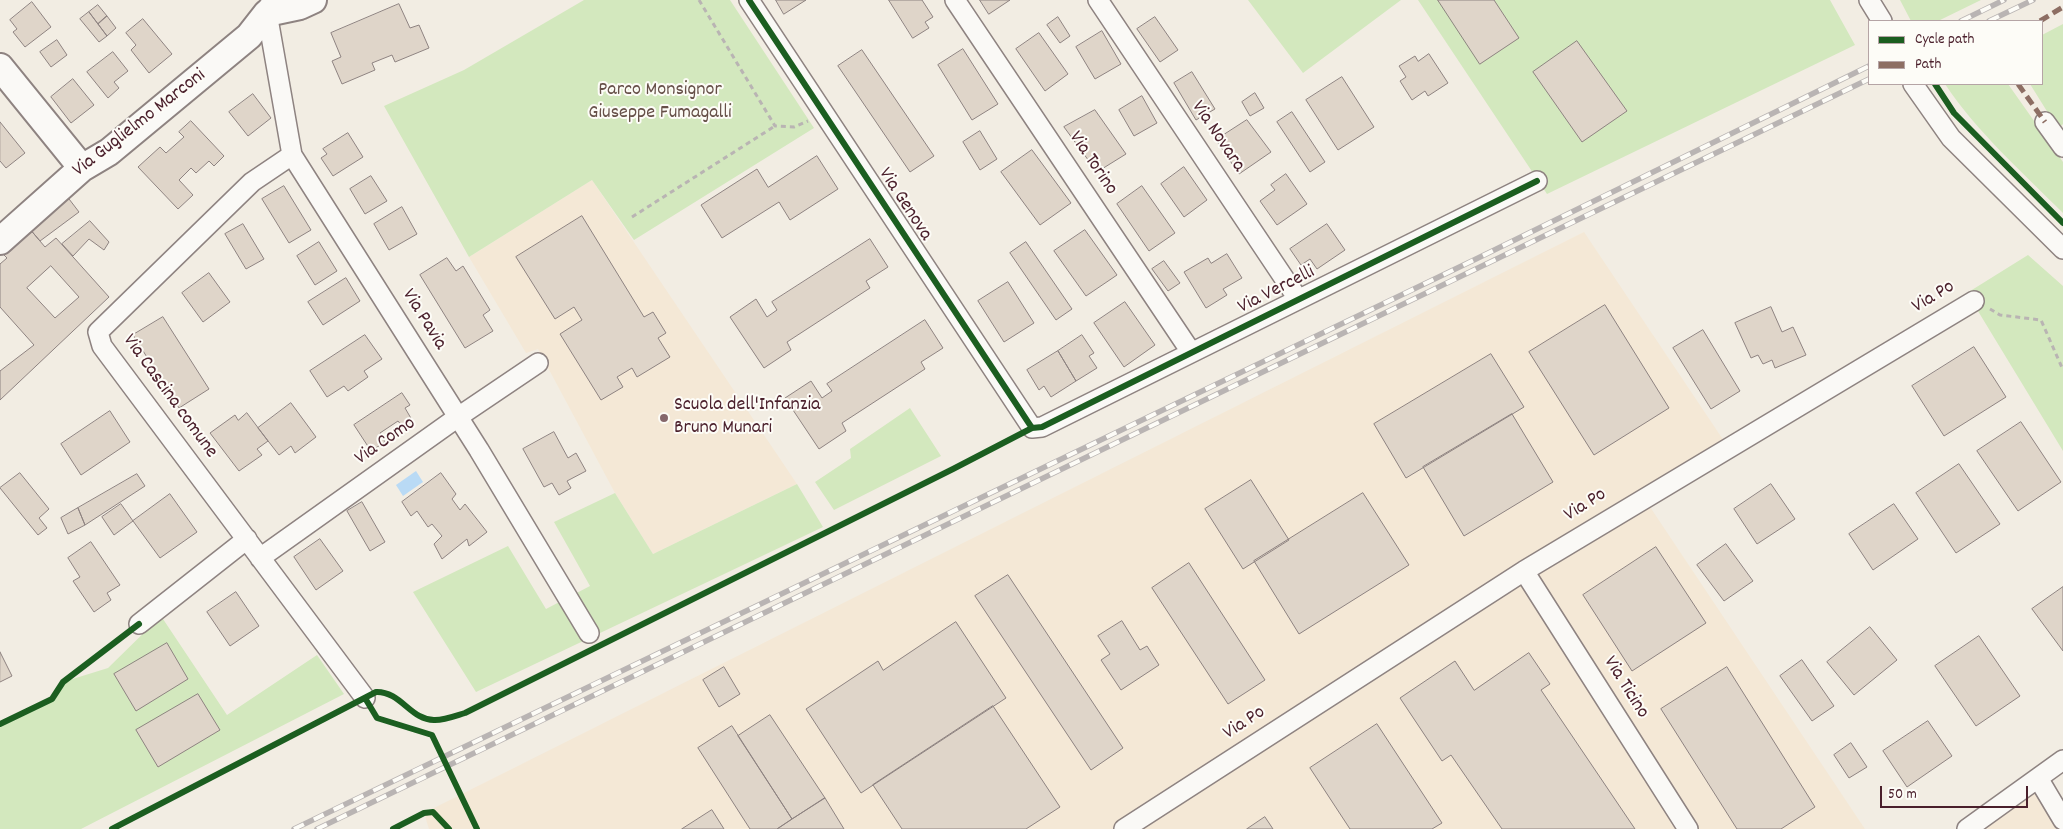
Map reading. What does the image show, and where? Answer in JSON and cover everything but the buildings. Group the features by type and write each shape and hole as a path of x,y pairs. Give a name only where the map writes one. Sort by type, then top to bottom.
{"street":[{"path":"269,6 300,6 313,0"},
{"name":"Via Genova","path":"749,0 1032,428"},
{"name":"Via Torino","path":"955,0 1191,352"},
{"name":"Via Novara","path":"1098,0 1298,299"},
{"path":"1869,0 1881,20"},
{"name":"Via Pavia","path":"269,6 292,155 458,417 589,633"},
{"name":"Via Guglielmo Marconi","path":"0,241 82,168 109,152 249,36 269,6"},
{"path":"0,67 82,168"},
{"path":"1914,85 1951,138 2063,249"},
{"path":"2044,122 2063,147"},
{"name":"Via Cascina comune","path":"292,155 252,182 98,332 102,346 365,698"},
{"name":"Via Vercelli","path":"1032,428 1042,426 1537,181"},
{"name":"Via Po","path":"1124,829 1524,571 1974,301"},
{"name":"Via Como","path":"260,558 458,417 538,363"},
{"path":"139,624 247,539"},
{"name":"Via Ticino","path":"1524,571 1688,829"},
{"path":"1967,829 2063,760"},
{"path":"2038,778 2063,820"}],"path":[{"path":"699,0 775,126"},
{"path":"632,217 775,126 794,126 824,114"}],"shaded area":[{"name":"Scuola dell'Infanzia Bruno Munari","path":"592,180 797,484 653,554 615,493 538,349 526,353 469,257"},
{"path":"1584,232 1724,441 1644,498 1865,829 429,829 424,813"},
{"path":"2038,778 2063,829 1967,829"}],"green space":[{"name":"Parco Monsignor Giuseppe Fumagalli","path":"584,0 730,0 814,128 634,240 592,180 469,257 384,106 464,70"},
{"path":"1248,0 1401,0 1303,73"},
{"path":"1418,0 1830,0 1855,45 1547,194"},
{"path":"1900,0 1981,0 1940,20 1910,20"},
{"path":"2063,24 2063,124 2058,129 2031,85 2043,85 2043,34"},
{"path":"1946,85 2009,85 2063,162 2063,213 2016,167 1971,119"},
{"path":"2028,255 2063,286 2063,451 1967,293"},
{"path":"910,408 941,456 834,510 815,482 851,458 850,449"},
{"path":"797,484 823,527 476,692 413,592 508,546 546,609 590,586 554,522 615,493 653,554"},
{"path":"161,616 227,715 317,655 344,694 81,829 0,829 0,724 52,699 63,682 108,668"}],"water":[{"path":"416,471 423,482 403,496 396,485"}],"railway":[{"path":"1963,20 2004,0"},
{"path":"1991,20 2033,0"},
{"path":"294,829 1476,259 1868,66"},
{"path":"317,829 1868,79"}],"marked path":[{"path":"2042,20 2063,7"},
{"path":"2019,85 2045,122"}],"cycle path":[{"path":"749,0 1032,428"},
{"path":"1936,85 1954,113 2063,223"},
{"path":"112,829 376,692 392,696 419,716 427,719 450,718 465,713 1032,428 1042,427 1537,181"},
{"path":"0,724 52,699 63,682 139,624"},
{"path":"365,698 377,718 432,735 477,829"},
{"path":"393,829 424,813 433,812 449,829"}],"place":[{"name":"Scuola dell'Infanzia Bruno Munari","path":"664,418"}]}
